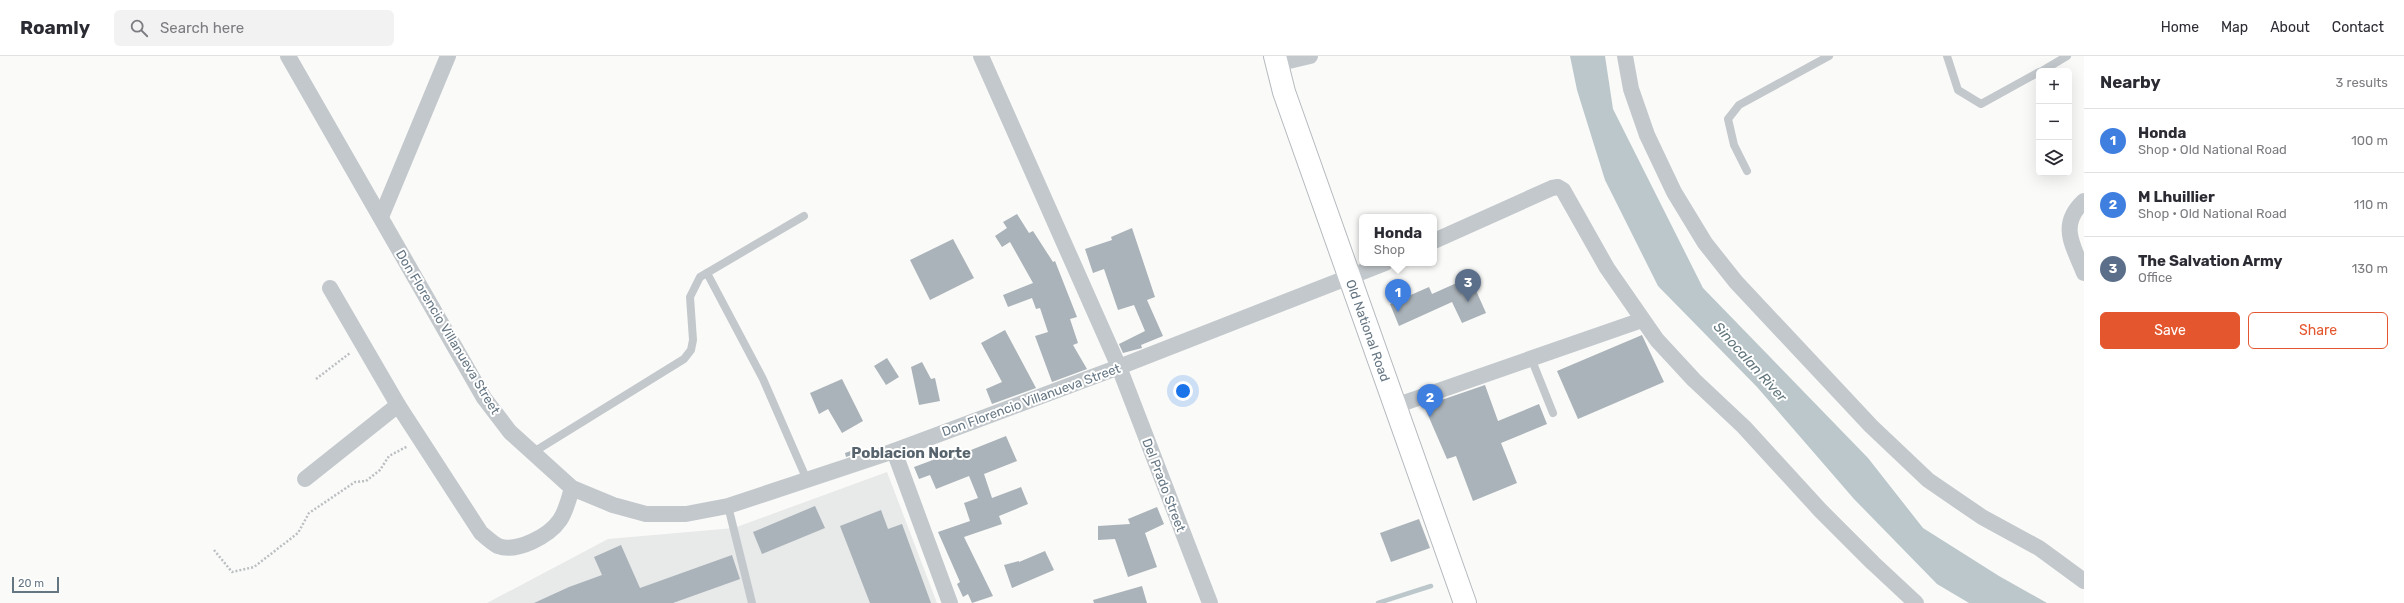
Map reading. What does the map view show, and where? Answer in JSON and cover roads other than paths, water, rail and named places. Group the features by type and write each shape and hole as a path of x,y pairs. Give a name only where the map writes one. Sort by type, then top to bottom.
{"main road":[{"name":"Old National Road","path":"1275,60 1350,278 1465,603"}],"street":[{"name":"Don Florencio Villanueva Street","path":"288,56 484,398 510,432 572,488 612,505 646,514 686,514 728,506 894,451 1119,367 1378,266"},
{"path":"381,217 448,56"},
{"name":"Del Prado Street","path":"981,56 1119,367 1210,603"},
{"path":"1275,60 1310,56"},
{"path":"1625,56 1631,89 1647,135 1674,192 1705,243 1736,282 1870,426 1928,480 1982,517 2039,548 2084,581"},
{"path":"1437,240 1558,187 1568,197 1607,268 1657,340 1694,380 1744,427 1825,515 1872,563 1916,603"},
{"path":"2084,201 2076,209 2069,223 2070,240 2084,273"},
{"path":"330,288 364,344 398,405 481,533 497,546 512,548 523,546 552,528 560,520 572,488"},
{"path":"1395,406 1642,320"},
{"path":"305,479 398,405"},
{"path":"894,451 950,603"}],"lane":[{"path":"1747,171 1734,145 1728,119 1739,105 1829,56"},
{"path":"1947,56 1958,90 1980,104 2036,74"},
{"path":"2047,68 2068,56"},
{"path":"532,453 684,359 691,350 693,340 690,297 700,277 804,216"},
{"path":"707,273 763,379 807,480"},
{"path":"1531,358 1553,413"},
{"path":"728,506 752,603"}],"water":[{"name":"Sinocalan River","path":"1570,56 1605,56 1613,109 1703,288 1868,458 1923,528 1999,576 2047,603 1969,603 1937,584 1854,499 1757,387 1658,286 1605,180 1577,90"}],"waterway":[{"path":"1378,603 1431,586"}],"place":[{"name":"The Salvation Army","path":"1468,302"},
{"name":"Honda","path":"1398,312"},
{"name":"M Lhuillier","path":"1430,417"}],"district":[{"name":"Poblacion Norte","path":"911,453"}]}
